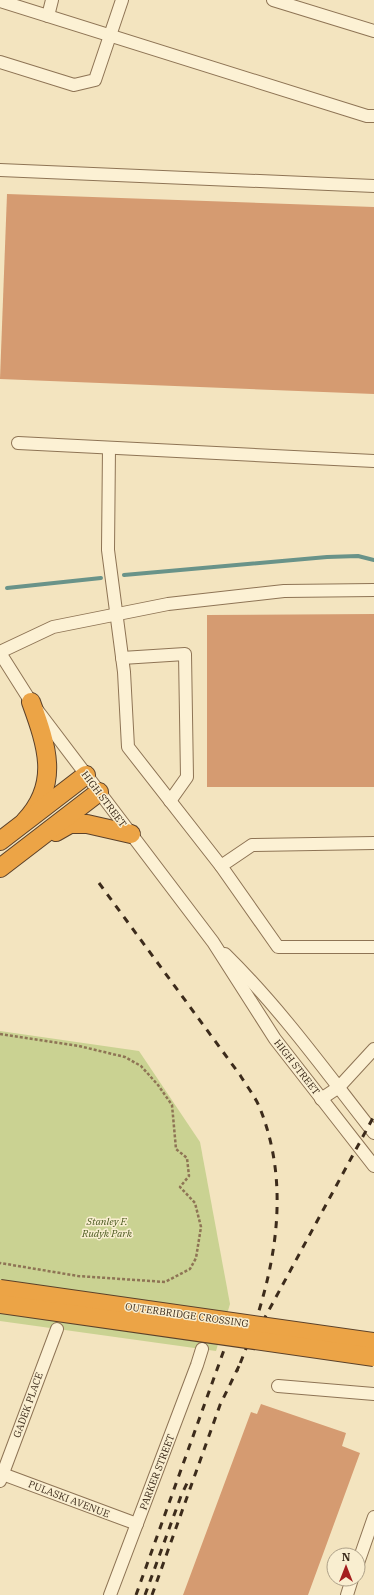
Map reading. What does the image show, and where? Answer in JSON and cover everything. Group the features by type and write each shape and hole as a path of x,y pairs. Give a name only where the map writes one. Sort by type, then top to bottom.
{"highway":[{"path":"25,821 42,799 47,779 44,747 31,702"},
{"path":"0,841 86,775"},
{"path":"0,868 99,792"},
{"path":"37,840 70,824 87,824 131,834"},
{"name":"OUTERBRIDGE CROSSING","path":"0,1289 374,1342"},
{"name":"OUTERBRIDGE CROSSING","path":"0,1304 374,1357"}],"street":[{"path":"48,16 52,0"},
{"path":"0,62 74,85 94,80 111,36 122,0"},
{"path":"273,0 374,30"},
{"path":"0,1 367,116 374,116"},
{"path":"0,170 374,186"},
{"path":"18,443 374,461"},
{"path":"109,448 108,550 122,658 128,747 221,866 278,947 374,947"},
{"path":"0,652 53,627 168,604 284,590 374,590"},
{"name":"HIGH STREET","path":"0,652 31,702 212,942 262,1020 374,1166"},
{"path":"122,658 185,654 187,777 170,801"},
{"path":"221,866 252,845 374,844"},
{"name":"HIGH STREET","path":"212,942 262,991 292,1026 374,1133"},
{"path":"322,1099 339,1088 374,1049"},
{"name":"GADEK PLACE","path":"1,1476 57,1329"},
{"name":"PARKER STREET","path":"110,1595 202,1349"},
{"path":"278,1386 374,1394"},
{"name":"PULASKI AVENUE","path":"1,1476 137,1524"},
{"path":"364,1547 373,1523"}],"path":[{"path":"0,1034 80,1046 124,1057 141,1066 158,1085 172,1105 176,1149 187,1158 189,1176 180,1187 195,1203 201,1227 196,1258 190,1269 165,1282 78,1276 0,1264"}],"green space":[{"name":"Stanley F. Rudyk Park","path":"0,1031 139,1051 200,1142 230,1304 216,1351 0,1321"}],"building":[{"path":"7,194 374,207 374,394 0,379"},
{"path":"374,614 374,787 207,787 207,615"},
{"path":"261,1404 346,1433 342,1446 360,1453 308,1595 183,1595 251,1412 257,1414"}],"waterway":[{"path":"124,575 327,557 358,556 374,560"},
{"path":"7,588 101,578"}],"railway":[{"path":"99,883 240,1075 259,1106 270,1139 276,1172 277,1206 275,1240 269,1273 260,1306 237,1371"},
{"path":"256,1334 374,1116"},
{"path":"136,1595 224,1350"},
{"path":"152,1595 220,1405 239,1366"},
{"path":"145,1595 181,1496 189,1479"}]}
